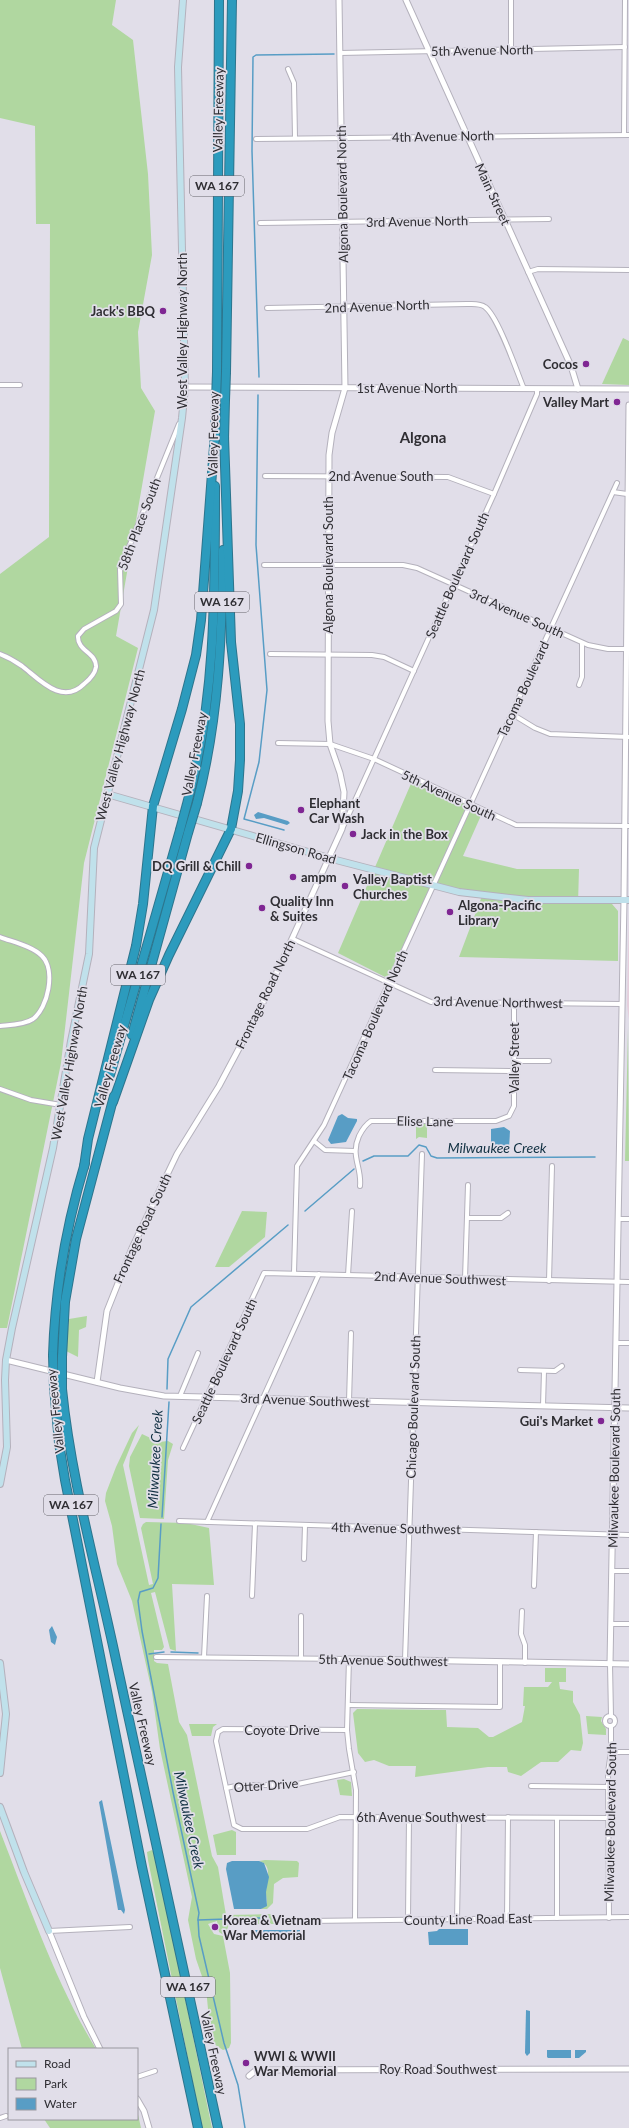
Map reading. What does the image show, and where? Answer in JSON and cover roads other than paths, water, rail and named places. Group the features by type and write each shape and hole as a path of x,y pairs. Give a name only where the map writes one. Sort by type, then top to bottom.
{"highway":[{"name":"Valley Freeway","path":"57,1356 76,1238 184,832 188,800 203,733 211,666 214,571 217,372 219,0"},
{"name":"Valley Freeway","path":"198,2128 144,1874 65,1480 59,1443 57,1356 59,1276 69,1224 84,1168 184,832 197,803 209,754 218,684 222,584 232,0"},
{"path":"84,1168 88,1139 136,946 143,904 153,806 182,709 196,655 201,620 215,433"},
{"path":"113,1102 149,1000 169,955 231,829 238,791 240,724 231,642 224,436"},
{"name":"Valley Freeway","path":"58,1388 85,1519 218,2128"},
{"path":"189,1992 198,2019 223,2128"},
{"path":"171,2001 194,2128"}],"main road":[{"name":"West Valley Highway North","path":"0,1484 7,1447 3,1359 12,1328 51,1159 71,1041 89,954 92,859 154,610 182,418 185,387 178,67 183,0"},
{"name":"Ellingson Road","path":"107,794 330,858 433,886 475,895 528,900 626,900"},
{"path":"0,1663 6,1714 0,1773"},
{"path":"0,1807 24,1872 49,1931"}],"street":[{"name":"Algona Boulevard North","path":"339,0 345,388"},
{"name":"Main Street","path":"406,0 571,366 578,389"},
{"path":"511,0 511,49"},
{"path":"625,0 627,135"},
{"name":"5th Avenue North","path":"340,53 625,47"},
{"path":"288,69 294,83 295,138"},
{"name":"4th Avenue North","path":"256,139 627,135"},
{"name":"3rd Avenue North","path":"260,223 549,219"},
{"path":"528,272 538,269 629,270"},
{"name":"2nd Avenue North","path":"267,308 343,308 467,304 486,307 497,324 524,389"},
{"path":"0,385 20,385"},
{"name":"1st Avenue North","path":"185,387 629,389"},
{"name":"Algona Boulevard South","path":"342,829 344,792 340,773 330,744 328,721 328,565 329,476 332,433 345,388"},
{"name":"Seattle Boulevard South","path":"342,829 494,494 537,394 537,389"},
{"path":"627,826 629,405"},
{"name":"58th Place South","path":"0,654 14,660 48,687 60,692 76,691 91,677 96,667 95,662 80,646 78,636 84,629 118,608 121,594 119,580 120,569 137,529 146,501 182,418"},
{"name":"2nd Avenue South","path":"265,476 448,477 494,494"},
{"name":"Tacoma Boulevard","path":"433,886 469,804 552,628 617,483"},
{"path":"613,492 628,495"},
{"name":"3rd Avenue South","path":"264,565 410,566 424,570 582,643 602,649 628,649"},
{"path":"578,685 582,677 582,643"},
{"path":"270,654 379,656 414,671"},
{"path":"512,714 535,728 550,734 627,737"},
{"name":"5th Avenue South","path":"278,743 330,744 374,759 504,821 522,826 627,826"},
{"name":"Milwaukee Boulevard South","path":"609,1918 608,1787 611,1752 611,1726 606,1722 607,1718 610,1716 614,1408 627,826"},
{"name":"Frontage Road North","path":"219,1086 259,1010 293,939 342,829"},
{"name":"Tacoma Boulevard North","path":"294,1273 297,1166 324,1126 433,886"},
{"path":"0,937 33,950 43,957 47,967 48,991 43,1006 33,1018 17,1024 0,1026"},
{"name":"3rd Avenue Northwest","path":"293,939 431,1002 622,1004"},
{"name":"Valley Street","path":"512,1113 514,1106 514,1003"},
{"path":"514,1061 549,1061"},
{"path":"435,1070 514,1071"},
{"name":"Frontage Road South","path":"97,1382 107,1311 117,1282 166,1175 219,1086"},
{"path":"0,1088 31,1100 61,1105"},
{"name":"Elise Lane","path":"355,1151 362,1131 367,1123 375,1120 496,1121 505,1119 512,1113"},
{"path":"314,1142 325,1150 355,1151 360,1186"},
{"name":"Chicago Boulevard South","path":"405,1660 408,1528 422,1154"},
{"path":"549,1281 552,1166"},
{"path":"465,1279 468,1185"},
{"path":"348,1275 352,1211"},
{"path":"467,1218 501,1218 508,1214"},
{"path":"618,1219 629,1219"},
{"name":"Seattle Boulevard South","path":"183,1448 264,1273"},
{"name":"2nd Avenue Southwest","path":"264,1273 629,1282"},
{"path":"207,1522 320,1274"},
{"path":"349,1401 351,1333"},
{"path":"616,1343 629,1343"},
{"path":"180,1396 198,1352"},
{"name":"3rd Avenue Southwest","path":"3,1359 145,1393 180,1396 629,1408"},
{"path":"520,1370 555,1371 562,1366"},
{"path":"542,1406 544,1371"},
{"name":"4th Avenue Southwest","path":"179,1521 629,1536"},
{"path":"252,1596 255,1524"},
{"path":"304,1559 305,1525"},
{"path":"534,1586 536,1532"},
{"path":"612,1571 629,1571"},
{"path":"204,1657 207,1596"},
{"path":"522,1612 521,1634 525,1645 525,1663"},
{"path":"301,1658 302,1616"},
{"path":"611,1624 629,1624"},
{"name":"5th Avenue Southwest","path":"156,1657 629,1664"},
{"path":"349,1659 347,1730 356,1790 355,1920"},
{"path":"348,1705 500,1707 500,1662"},
{"name":"Coyote Drive","path":"226,1788 216,1740 218,1732 223,1729 347,1730"},
{"path":"611,1752 629,1752"},
{"name":"Otter Drive","path":"226,1788 241,1785 293,1785 354,1772"},
{"path":"531,1786 608,1787"},
{"name":"6th Avenue Southwest","path":"226,1788 233,1822 237,1828 307,1829 335,1818 356,1817 608,1818"},
{"path":"408,1919 409,1817"},
{"path":"457,1918 459,1817"},
{"path":"507,1918 508,1817"},
{"path":"557,1818 557,1918"},
{"name":"County Line Road East","path":"308,1921 629,1917"},
{"path":"100,2048 75,1996 49,1931 130,1928"},
{"name":"Roy Road Southwest","path":"249,2076 255,2071 261,2070 629,2069"},
{"path":"138,2077 155,2071"},
{"path":"138,2101 144,2111 148,2128"},
{"path":"0,2118 6,2116"}],"water":[{"path":"258,812 288,821 290,823 287,825 264,818 256,819 254,815"},
{"path":"342,1114 348,1118 357,1119 357,1121 346,1142 331,1144 328,1140 338,1116"},
{"path":"504,1127 510,1131 509,1149 491,1148 491,1129"},
{"path":"52,1626 57,1637 55,1645 51,1642 49,1630"},
{"path":"102,1800 125,1910 124,1914 121,1910 118,1910 99,1802"},
{"path":"232,1861 259,1861 264,1863 269,1877 266,1892 267,1906 261,1909 234,1909 226,1869 227,1863"},
{"path":"439,1929 468,1929 468,1945 429,1945 428,1932 437,1931"},
{"path":"250,1930 300,1930 300,1938 250,1938"},
{"path":"526,2010 530,2011 530,2053 527,2056 525,2053"},
{"path":"547,2050 571,2050 571,2058 548,2058"},
{"path":"575,2050 586,2050 586,2052 579,2058 575,2058"}],"waterway":[{"path":"259,377 252,151 253,57 256,55 334,54"},
{"path":"258,395 256,545 267,690 259,762 244,819 284,830"},
{"name":"Milwaukee Creek","path":"363,1161 374,1156 408,1156 419,1145 426,1147 431,1156 437,1158 595,1157"},
{"name":"Milwaukee Creek","path":"305,1211 354,1169"},
{"name":"Milwaukee Creek","path":"167,1389 168,1359 191,1307 288,1225"},
{"name":"Milwaukee Creek","path":"162,1517 169,1402"},
{"name":"Milwaukee Creek","path":"161,1524 158,1578 153,1588 140,1592 138,1601 142,1631 173,1792 199,1913 199,1936 224,2043 238,2085 245,2128"},
{"path":"149,1654 164,1652"},
{"path":"171,1652 198,1653"},
{"path":"231,1918 260,1918"},
{"path":"198,1920 227,1919"}],"place":[{"name":"Jack's BBQ","path":"163,311"},
{"name":"Cocos","path":"586,364"},
{"name":"Valley Mart","path":"617,402"},
{"name":"Elephant Car Wash","path":"301,810"},
{"name":"Jack in the Box","path":"353,834"},
{"name":"DQ Grill & Chill","path":"249,866"},
{"name":"ampm","path":"293,877"},
{"name":"Valley Baptist Churches","path":"345,886"},
{"name":"Quality Inn & Suites","path":"262,908"},
{"name":"Algona-Pacific Library","path":"450,912"},
{"name":"Gui's Market","path":"601,1421"},
{"name":"Korea & Vietnam War Memorial","path":"215,1927"},
{"name":"WWI & WWII War Memorial","path":"246,2063"}],"district":[{"name":"Algona","path":"423,438"}]}
